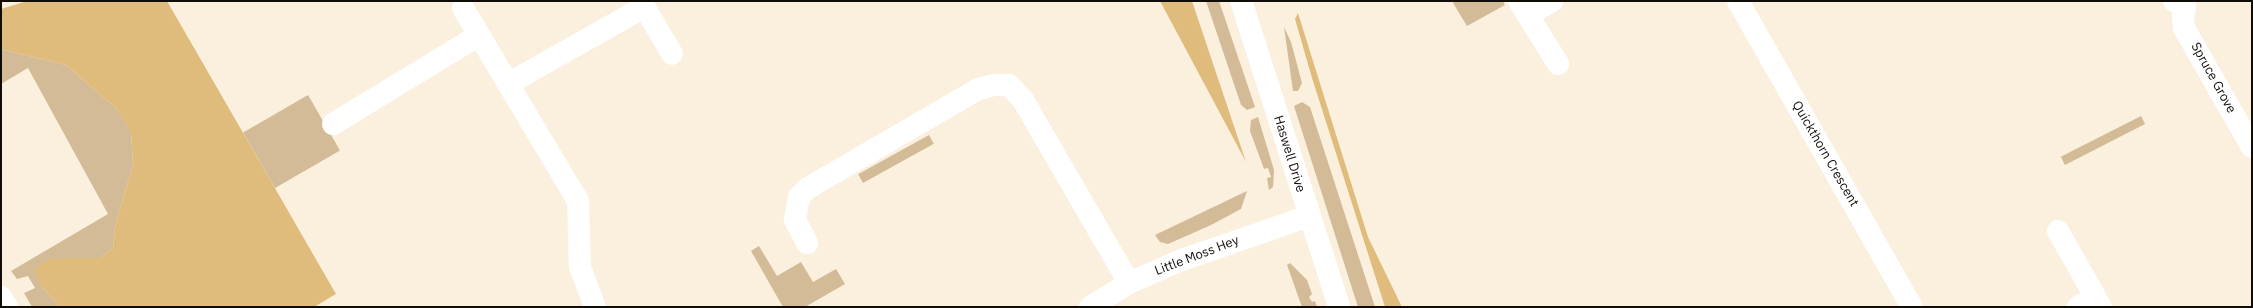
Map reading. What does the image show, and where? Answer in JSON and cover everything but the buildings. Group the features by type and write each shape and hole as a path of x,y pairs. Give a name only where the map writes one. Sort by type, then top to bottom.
{"street":[{"name":"Haswell Drive","path":"1241,1 1339,307"},
{"path":"1552,1 1523,8 1558,64"},
{"name":"Quickthorn Crescent","path":"1738,1 1912,307"},
{"name":"Spruce Grove","path":"2182,3 2184,28 2252,147"},
{"path":"508,84 642,4 672,54"},
{"path":"462,8 578,201 580,267 593,306"},
{"path":"333,124 478,36"},
{"path":"807,243 795,219 799,198 808,188 978,90 994,85 1009,85 1023,100 1129,283"},
{"name":"Little Moss Hey","path":"1090,307 1129,283 1178,261 1309,216"},
{"path":"2058,231 2091,304"},
{"path":"1,296 7,307"}],"shaded area":[{"path":"27,1 167,1 336,294 314,307 60,307 41,286 36,276 35,268 51,258 100,258 113,248 115,226 133,165 131,132 116,108 66,65 1,49 1,9"},
{"path":"1160,1 1192,1 1246,162"},
{"path":"1206,1 1219,1 1255,107 1247,110 1241,105"},
{"path":"1455,1 1503,1 1505,5 1467,26 1453,3"},
{"path":"1298,13 1368,237 1402,307 1385,307 1312,78 1295,19"},
{"path":"1284,27 1291,42 1302,83 1298,91 1293,91"},
{"path":"1,49 66,65 116,108 131,131 133,165 115,226 113,248 100,258 51,258 41,286 60,307 32,307 24,293 35,288 28,276 17,279 11,271 108,214 28,68 1,84"},
{"path":"308,95 340,150 275,188 243,132"},
{"path":"1302,102 1310,107 1375,307 1358,307 1294,106"},
{"path":"2141,116 2145,124 2065,165 2061,157"},
{"path":"1258,117 1274,170 1273,187 1269,190 1267,178 1271,177 1268,168 1264,169 1250,131 1251,120"},
{"path":"929,135 934,144 863,183 858,174"},
{"path":"1247,191 1241,209 1211,225 1168,244 1160,242 1155,235"},
{"path":"759,246 777,276 801,262 813,282 836,269 845,284 805,307 783,307 751,251"},
{"path":"1290,263 1307,280 1312,294 1309,297 1312,302 1315,301 1317,307 1302,307 1287,265"}]}
